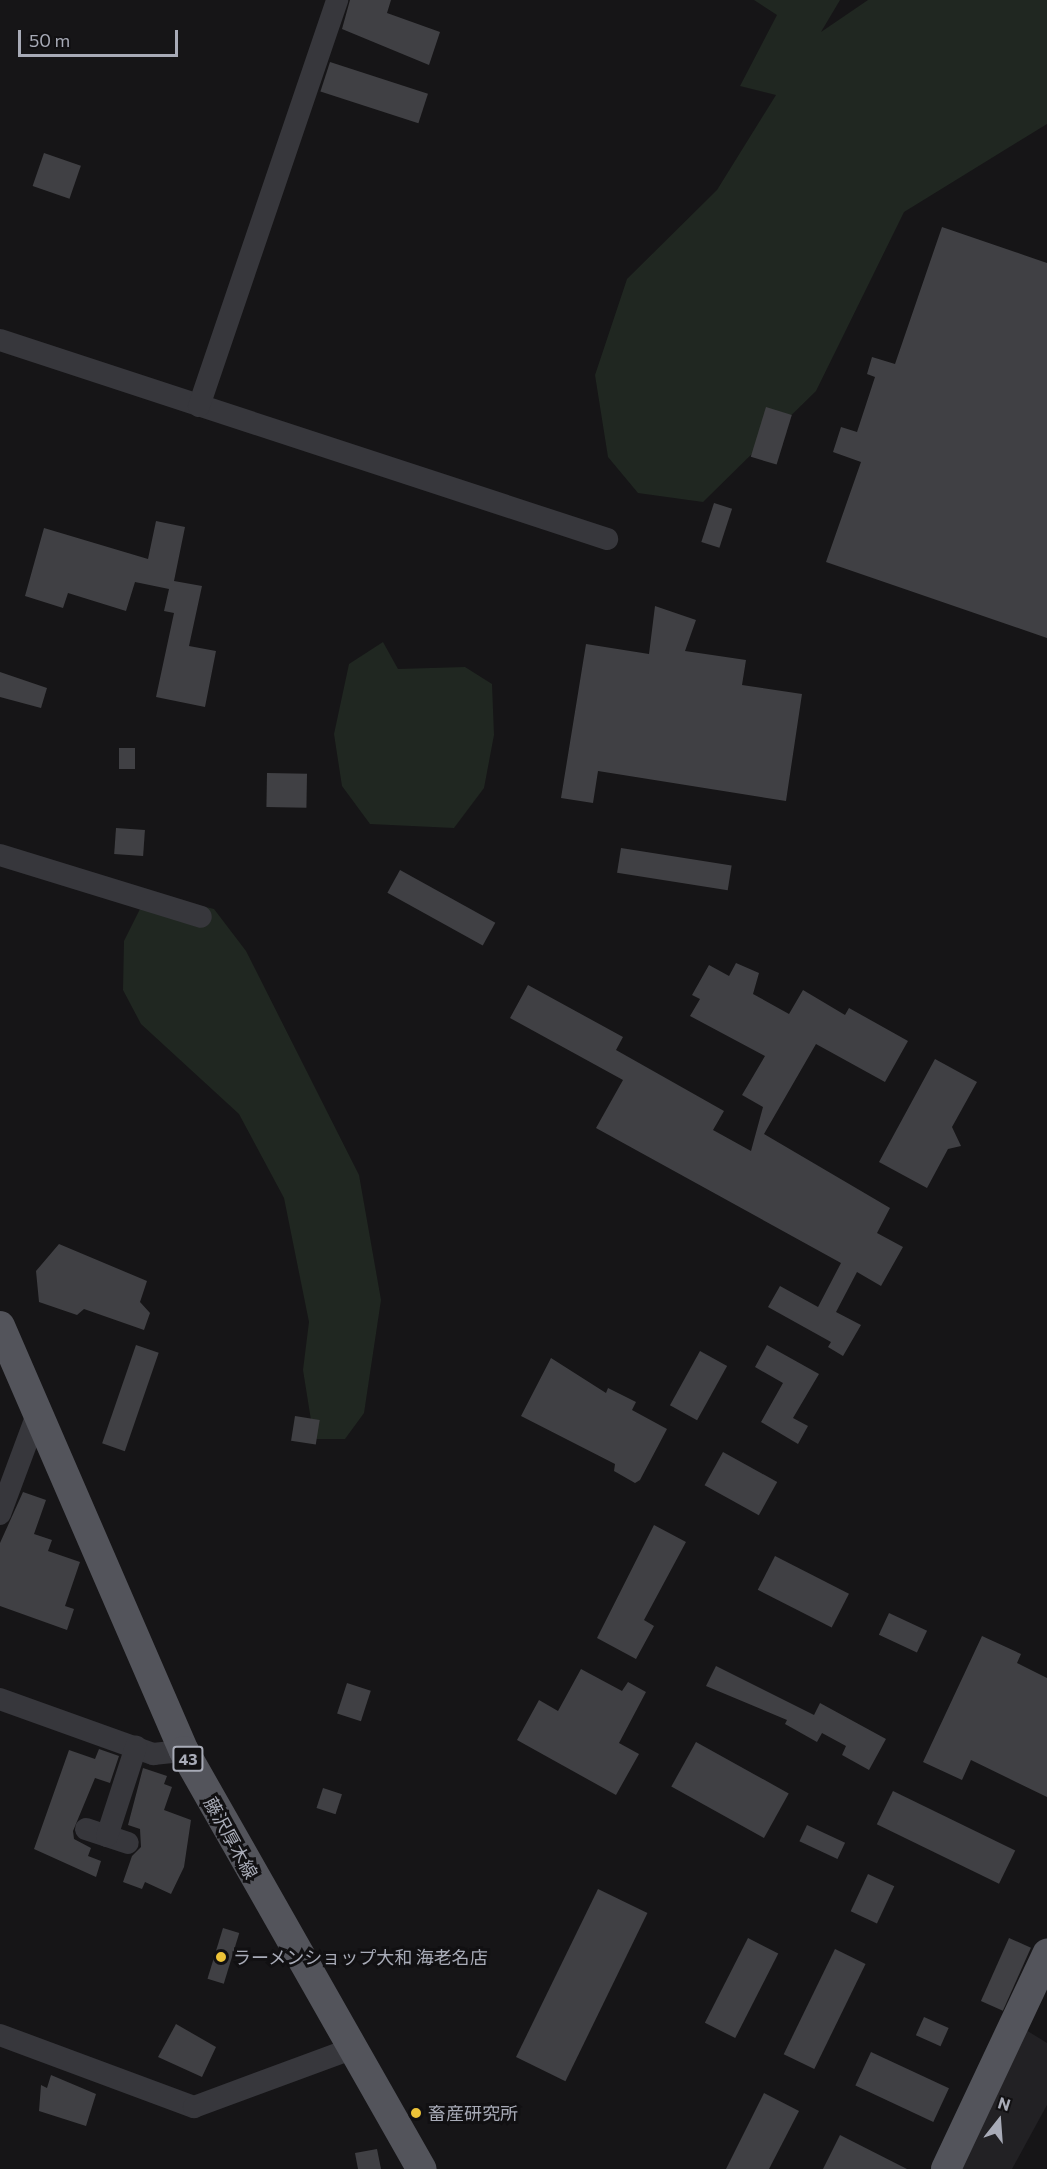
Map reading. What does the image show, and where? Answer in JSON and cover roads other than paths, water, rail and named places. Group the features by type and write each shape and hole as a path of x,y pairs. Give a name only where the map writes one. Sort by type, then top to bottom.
{"main road":[{"name":"藤沢厚木線","path":"0,1326 184,1751 421,2169"},
{"path":"946,2169 1047,1954"}],"street":[{"path":"199,406 337,0"},
{"path":"0,340 607,539"},
{"path":"0,855 201,917"},
{"path":"0,1514 38,1412"},
{"path":"0,1699 153,1754 184,1751"},
{"path":"128,1843 96,1833 136,1747"},
{"path":"0,2035 194,2108 351,2049"}],"place":[{"name":"ラーメンショップ大和 海老名店","path":"221,1957"},
{"name":"畜産研究所","path":"416,2113"}]}
